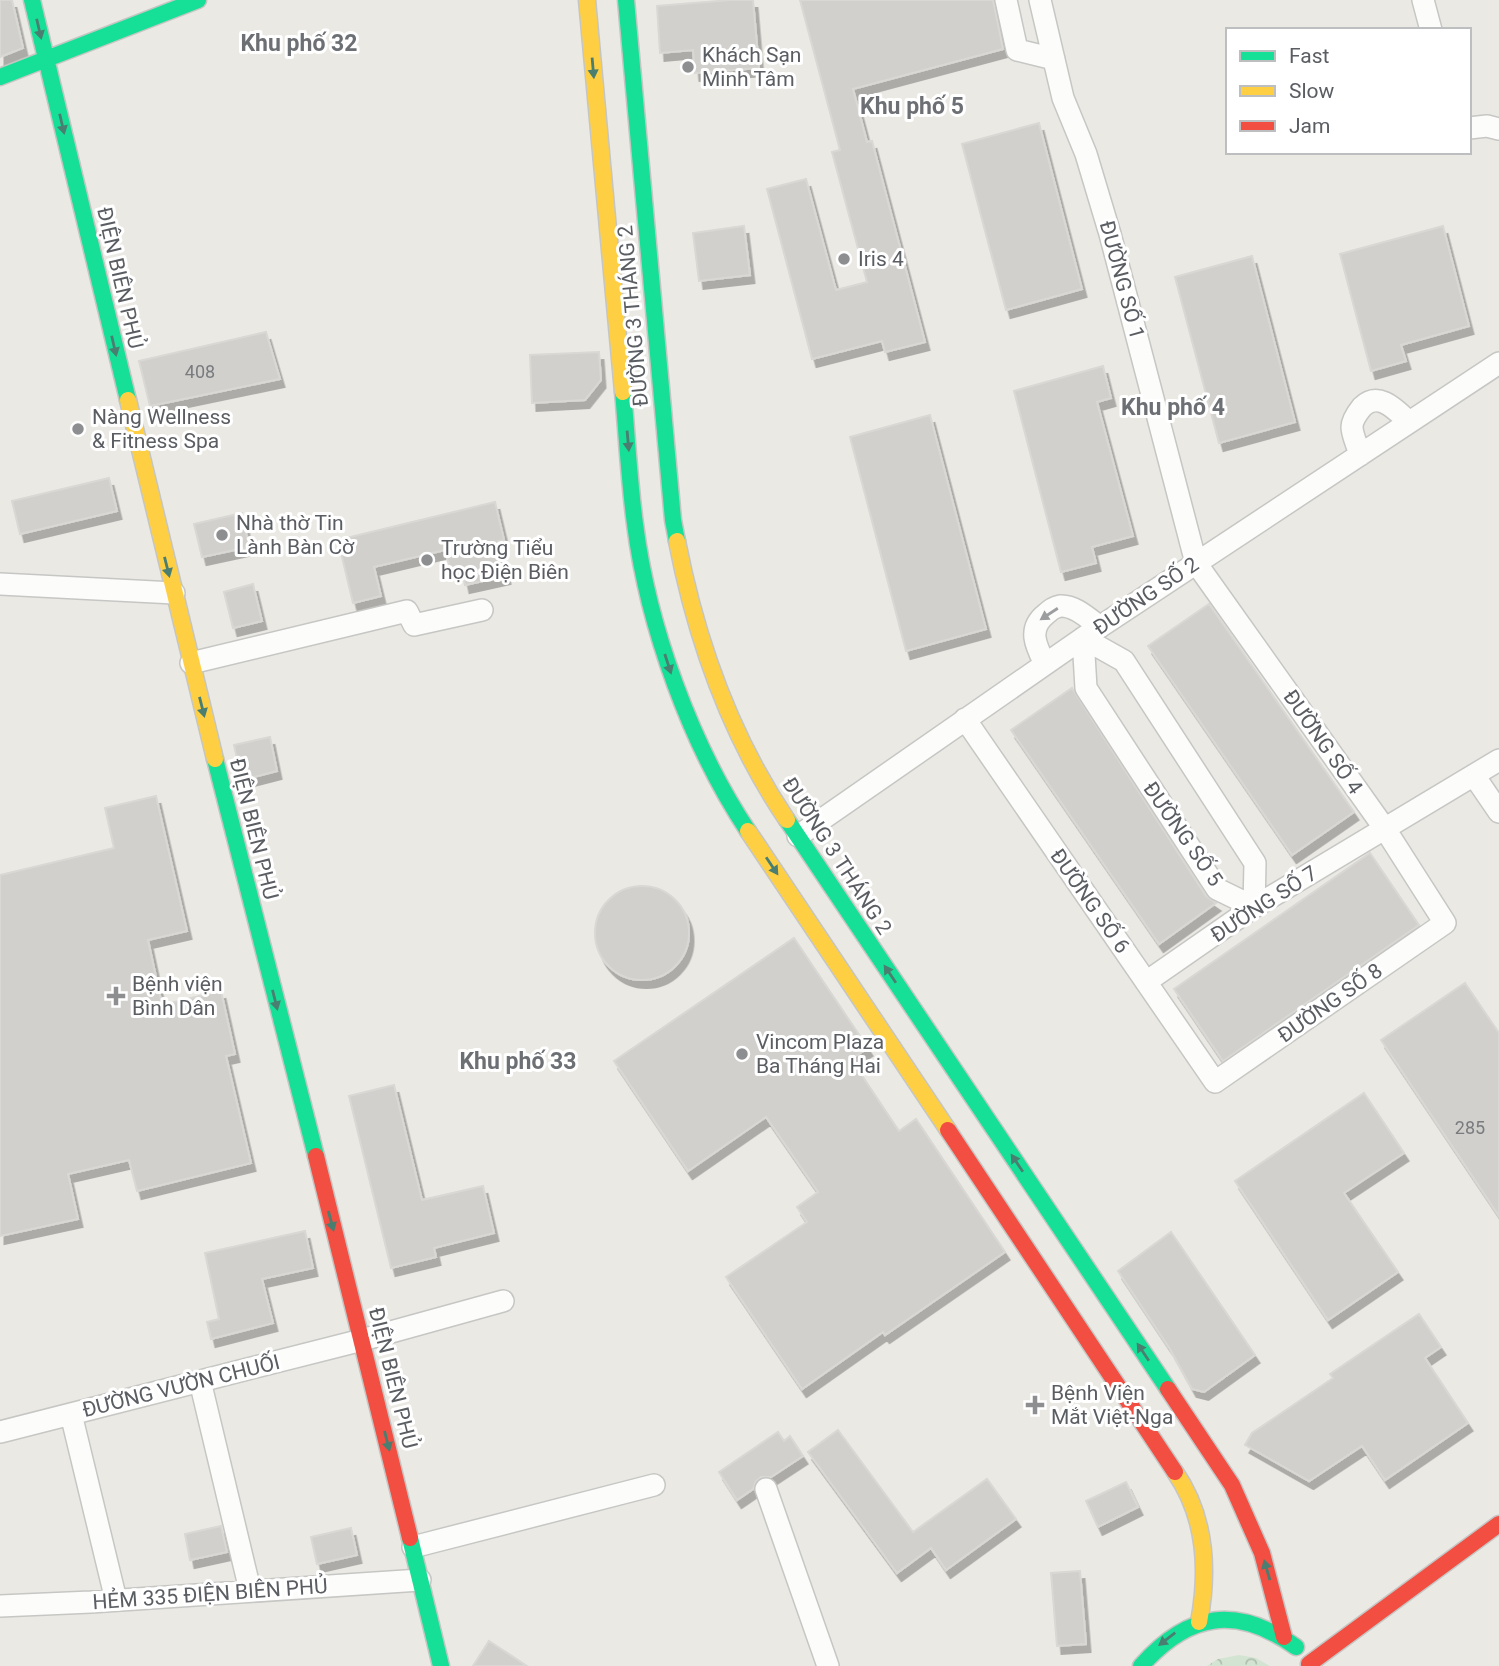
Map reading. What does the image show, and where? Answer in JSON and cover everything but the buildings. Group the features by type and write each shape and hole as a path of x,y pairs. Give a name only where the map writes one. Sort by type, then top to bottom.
{"main road":[{"name":"ĐIỆN BIÊN PHỦ","path":"32,0 191,663 362,1340 441,1666"},
{"path":"0,77 198,0"},
{"name":"ĐƯỜNG 3 THÁNG 2","path":"587,0 635,525 650,603 673,679 704,753 743,823 1185,1486 1200,1521 1205,1550 1206,1581 1199,1622"},
{"name":"ĐƯỜNG 3 THÁNG 2","path":"626,0 672,507 679,557 697,630 723,701 756,769 798,836 1232,1485 1262,1553 1284,1637"},
{"path":"1142,1666 1154,1649 1174,1633 1199,1622 1228,1618 1257,1623 1284,1637 1310,1665 1499,1524"}],"street":[{"path":"1006,0 1017,50 1054,59"},
{"name":"ĐƯỜNG SỐ 1","path":"1040,0 1063,98 1086,154 1110,234 1196,563"},
{"path":"1423,0 1430,28"},
{"path":"1471,128 1487,126 1499,129"},
{"name":"ĐƯỜNG SỐ 2","path":"798,836 1045,664 1499,363"},
{"path":"1360,455 1352,428 1358,412 1367,402 1390,404 1409,422"},
{"name":"ĐƯỜNG SỐ 4","path":"1196,563 1385,830 1445,923"},
{"path":"0,584 174,593"},
{"path":"1045,664 1035,644 1034,630 1039,620 1050,611 1061,606 1075,610 1091,633"},
{"path":"191,663 407,611 414,625 482,610"},
{"name":"ĐƯỜNG SỐ 5","path":"1091,633 1124,661 1255,863 1254,907 1217,889 1086,688 1091,633"},
{"name":"ĐƯỜNG SỐ 6","path":"965,719 1215,1083"},
{"name":"ĐƯỜNG SỐ 7","path":"1146,982 1254,907 1475,777 1499,760"},
{"path":"1475,777 1499,812"},
{"name":"ĐƯỜNG SỐ 8","path":"1215,1083 1445,923"},
{"name":"ĐƯỜNG VƯỜN CHUỐI","path":"0,1432 362,1340 503,1301"},
{"path":"200,1381 250,1590"},
{"path":"71,1414 116,1600"},
{"path":"413,1547 654,1485"},
{"path":"766,1489 828,1666"},
{"name":"HẺM 335 ĐIỆN BIÊN PHỦ","path":"0,1606 420,1580"}],"green space":[{"path":"1239,1655 1256,1658 1270,1666 1207,1666 1218,1659"}],"traffic: fast":[{"path":"32,0 128,400"},
{"path":"0,77 198,0"},
{"path":"626,0 677,541"},
{"path":"623,392 635,524 641,563 661,644 708,761 748,831"},
{"path":"215,759 316,1156"},
{"path":"787,820 1168,1389"},
{"path":"410,1538 441,1666"},
{"path":"1141,1666 1177,1634 1214,1620 1234,1620 1254,1625 1296,1647"}],"traffic: slow":[{"path":"587,0 623,392"},
{"path":"128,400 215,759"},
{"path":"677,541 694,614 718,686 749,755 787,820"},
{"path":"748,831 948,1130"},
{"path":"1175,1472 1199,1525 1204,1563 1199,1622"}],"traffic: jam":[{"path":"948,1130 1175,1472"},
{"path":"316,1156 410,1538"},
{"path":"1168,1389 1232,1485 1262,1553 1284,1637"},
{"path":"1309,1664 1499,1524"}],"place":[{"name":"Khách Sạn Minh Tâm","path":"688,67"},
{"name":"Iris 4","path":"844,259"},
{"name":"Nàng Wellness & Fitness Spa","path":"78,429"},
{"name":"Nhà thờ Tin Lành Bàn Cờ","path":"222,535"},
{"name":"Trường Tiểu học Điện Biên","path":"427,560"},
{"name":"Bệnh viện Bình Dân","path":"116,996"},
{"name":"Vincom Plaza Ba Tháng Hai","path":"742,1054"},
{"name":"Bệnh Viện Mắt Việt-Nga","path":"1035,1405"}],"district":[{"name":"Khu phố 32","path":"299,43"},
{"name":"Khu phố 5","path":"912,106"},
{"name":"Khu phố 4","path":"1173,407"},
{"name":"Khu phố 33","path":"518,1061"}]}
